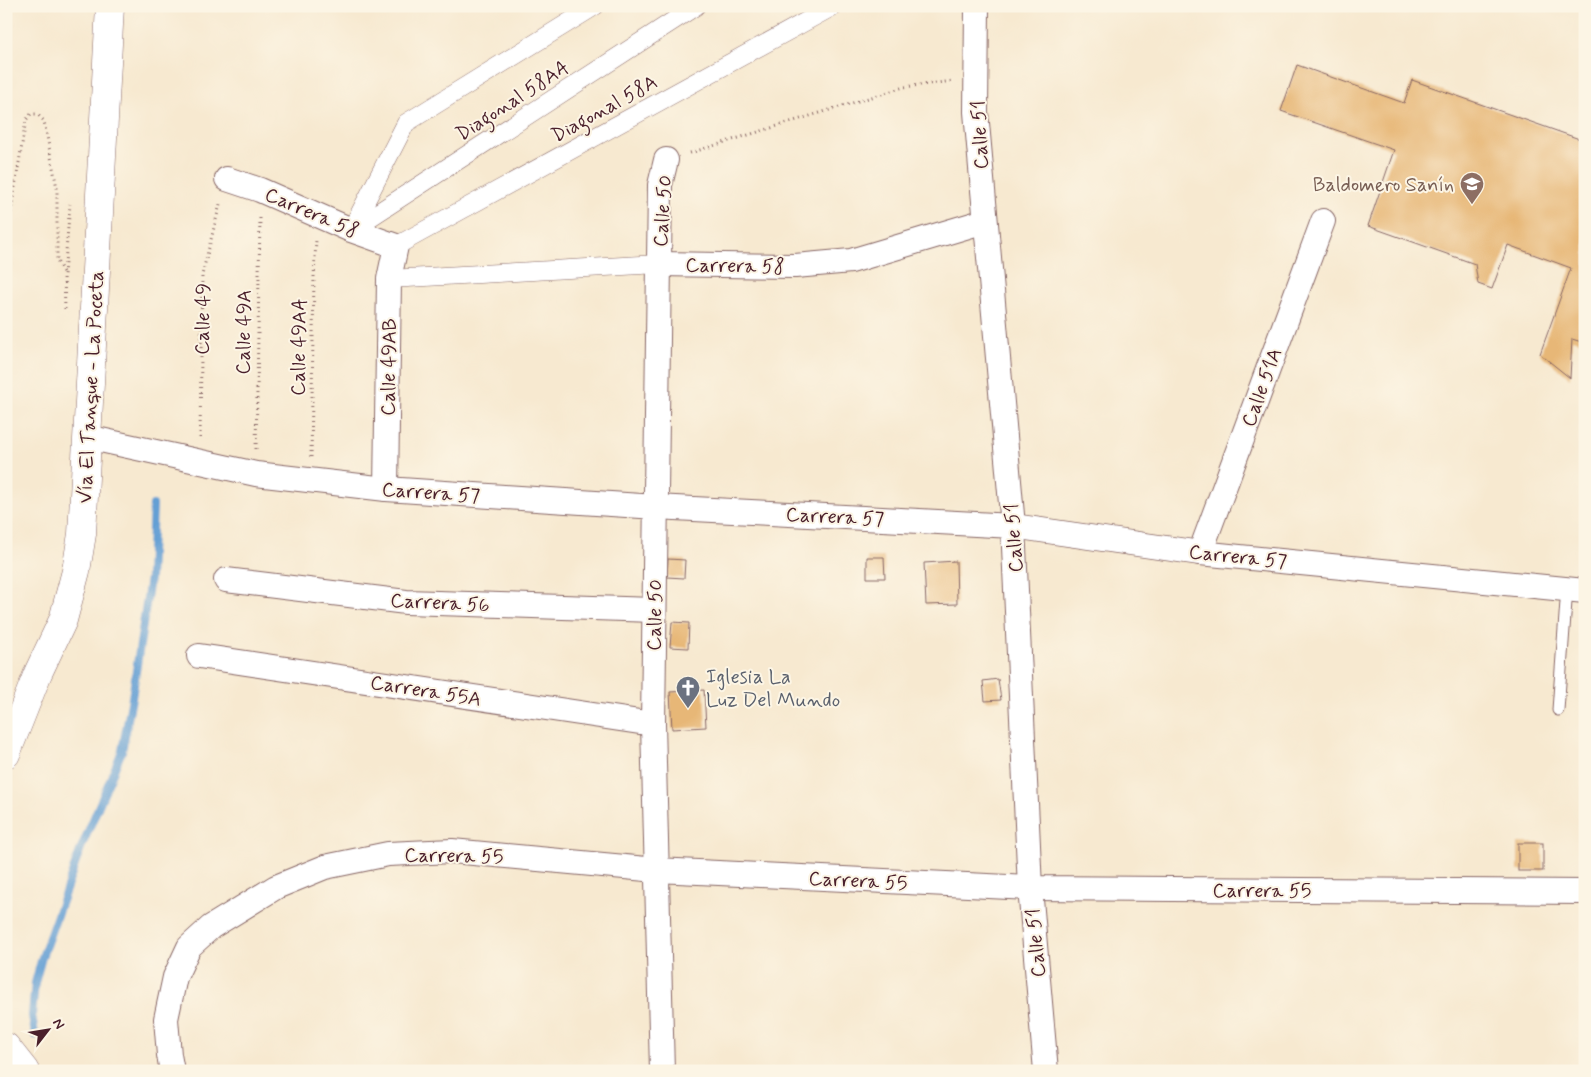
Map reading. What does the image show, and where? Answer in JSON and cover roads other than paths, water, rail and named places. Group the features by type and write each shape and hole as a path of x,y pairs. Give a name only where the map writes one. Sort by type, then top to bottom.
{"street":[{"name":"Vía El Tanque - La Poceta","path":"6,754 38,673 62,620 76,571 82,534 110,6"},
{"path":"351,230 406,123 595,6"},
{"name":"Diagonal 58AA","path":"351,230 696,6"},
{"name":"Calle 51","path":"977,6 976,112 1014,526 1030,888 1046,1071"},
{"name":"Diagonal 58A","path":"396,246 832,7"},
{"name":"Calle 50","path":"662,1071 653,724 660,185 666,160"},
{"name":"Carrera 58","path":"227,179 260,190 351,230 396,246"},
{"name":"Carrera 58","path":"389,279 659,264 795,266 851,261 985,221"},
{"name":"Calle 51A","path":"1200,553 1322,221"},
{"name":"Calle 49AB","path":"386,489 389,279 396,246"},
{"name":"Carrera 57","path":"87,437 256,474 386,489 656,507 1014,526 1200,553 1576,590"},
{"name":"Carrera 56","path":"226,580 406,602 654,610"},
{"name":"Carrera 55A","path":"199,656 653,724"},
{"name":"Carrera 55","path":"172,1071 166,1019 175,978 189,947 211,927 276,887 325,867 388,854 452,851 657,870 1030,888 1585,892"},
{"path":"6,1047 25,1071"}],"lane":[{"path":"1558,710 1576,590"}],"waterway":[{"path":"35,1035 32,1015 35,983 42,957 81,848 122,751 150,578 153,505"}],"place":[{"name":"Baldomero Sanín","path":"1472,205"},
{"name":"Iglesia La Luz Del Mundo","path":"688,709"}]}
